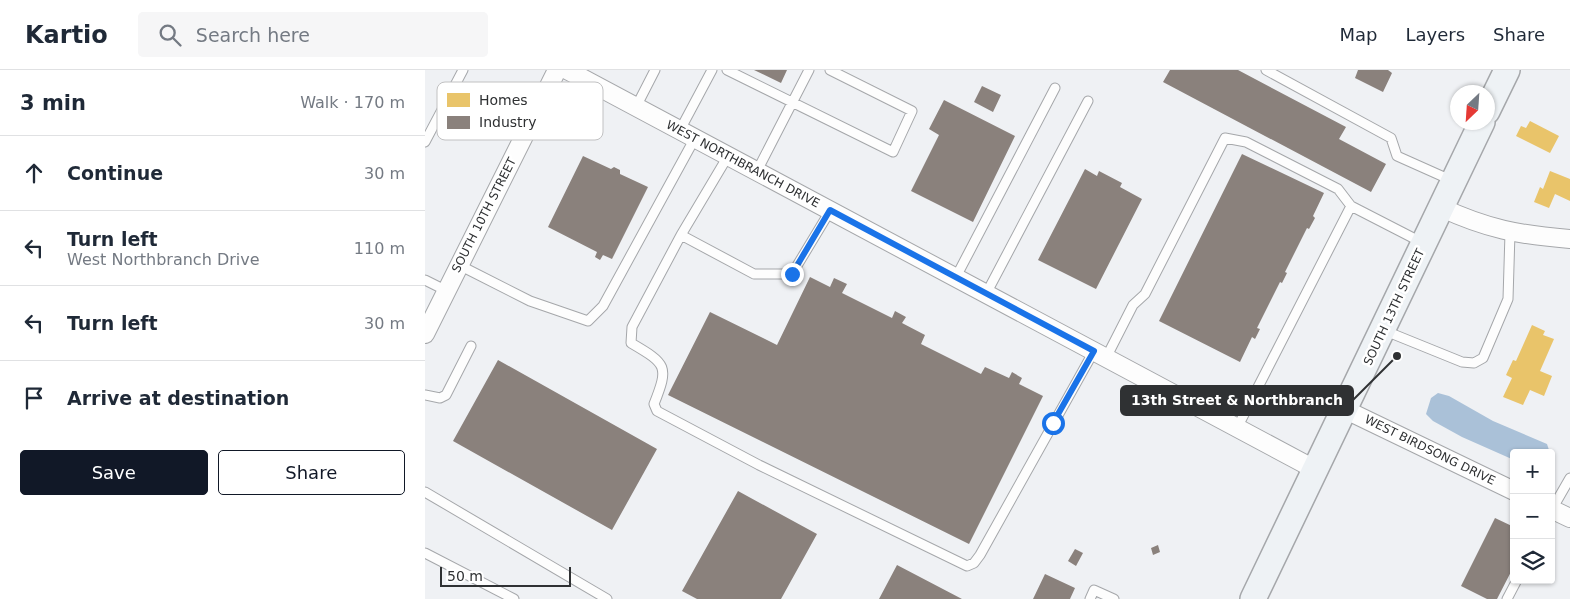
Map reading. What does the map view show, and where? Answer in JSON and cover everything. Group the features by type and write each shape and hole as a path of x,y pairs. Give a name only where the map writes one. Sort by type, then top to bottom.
{"street":[{"name":"SOUTH 10TH STREET","path":"551,82 557,70"},
{"name":"WEST NORTHBRANCH DRIVE","path":"567,70 589,82"},
{"path":"1495,95 1507,70"},
{"name":"WEST NORTHBRANCH DRIVE","path":"603,89 1316,470"},
{"name":"SOUTH 13TH STREET","path":"1253,599 1346,410 1423,243 1478,130"},
{"name":"SOUTH 10TH STREET","path":"425,334 522,140"},
{"path":"1441,206 1474,222 1510,233 1570,239"},
{"name":"WEST BIRDSONG DRIVE","path":"1346,410 1510,489"},
{"path":"1555,511 1570,518"}],"lane":[{"path":"457,82 463,70"},
{"path":"636,107 655,70"},
{"path":"459,265 530,301 588,321 603,306 687,134 712,70"},
{"path":"727,70 893,152 912,111 829,70"},
{"path":"757,171 809,70"},
{"path":"1266,70 1391,138 1397,156 1453,181"},
{"path":"955,277 1055,88"},
{"path":"986,294 1087,101"},
{"path":"425,142 437,119"},
{"path":"728,156 681,235 633,327 631,343 653,356 663,367 664,376 654,404 657,411 759,465 967,566 974,563 980,555 1100,354 1133,305 1145,294 1225,138 1246,142 1338,189 1351,206 1423,243"},
{"path":"1237,428 1351,206"},
{"path":"681,235 754,274 792,274 830,210"},
{"path":"1383,330 1462,362 1474,363 1483,358 1508,299 1510,233"},
{"path":"425,280 447,291"},
{"path":"425,395 440,398 446,395 471,346"},
{"path":"1555,505 1570,478"},
{"path":"425,492 607,599"},
{"path":"425,553 513,599"},
{"path":"1507,599 1515,584"},
{"path":"1090,599 1094,590 1114,599"}],"water":[{"path":"1438,393 1449,396 1493,421 1547,444 1549,449 1510,449 1510,458 1462,437 1433,421 1426,414 1431,398"}],"building: Homes":[{"path":"1530,121 1559,136 1550,153 1516,136 1521,126 1526,128"},
{"path":"1550,171 1570,179 1570,201 1555,194 1549,208 1534,202 1540,187 1543,189"},
{"path":"1532,325 1545,331 1543,335 1554,339 1540,371 1552,376 1544,396 1530,390 1523,405 1503,397 1512,378 1506,375 1513,360 1516,361"}],"building: Industry":[{"path":"754,70 787,70 781,83"},
{"path":"1170,70 1238,70 1346,127 1339,139 1386,164 1371,192 1163,82"},
{"path":"1358,70 1388,70 1392,73 1383,92 1355,78"},
{"path":"982,86 1001,95 993,112 974,102"},
{"path":"944,100 1015,136 973,222 911,191 939,135 929,129"},
{"path":"1242,154 1324,193 1313,216 1315,218 1309,229 1307,228 1285,272 1287,273 1282,283 1280,282 1257,328 1260,329 1255,339 1252,337 1240,362 1159,321"},
{"path":"583,156 611,169 614,167 620,170 620,174 648,187 612,259 603,255 600,260 595,257 597,252 548,227"},
{"path":"1085,169 1097,176 1099,171 1122,183 1120,187 1142,199 1096,289 1038,260"},
{"path":"810,277 830,287 834,278 847,284 842,293 892,318 895,311 906,317 902,323 925,335 921,344 981,374 985,367 1009,378 1012,372 1022,378 1019,384 1043,396 969,544 668,395 710,312 777,345"},
{"path":"498,360 657,449 612,530 453,441"},
{"path":"738,491 817,534 781,599 697,599 682,591"},
{"path":"1495,518 1510,525 1510,574 1497,599 1487,599 1461,586"},
{"path":"1158,545 1160,552 1153,555 1151,548"},
{"path":"1075,549 1083,553 1076,566 1068,561"},
{"path":"897,565 962,599 879,599"},
{"path":"1045,574 1075,588 1070,599 1033,599"}],"place":[{"name":"13th Street & Northbranch","path":"1397,356"}],"route":[{"path":"792,274 830,210 1094,351 1053,423"}]}
